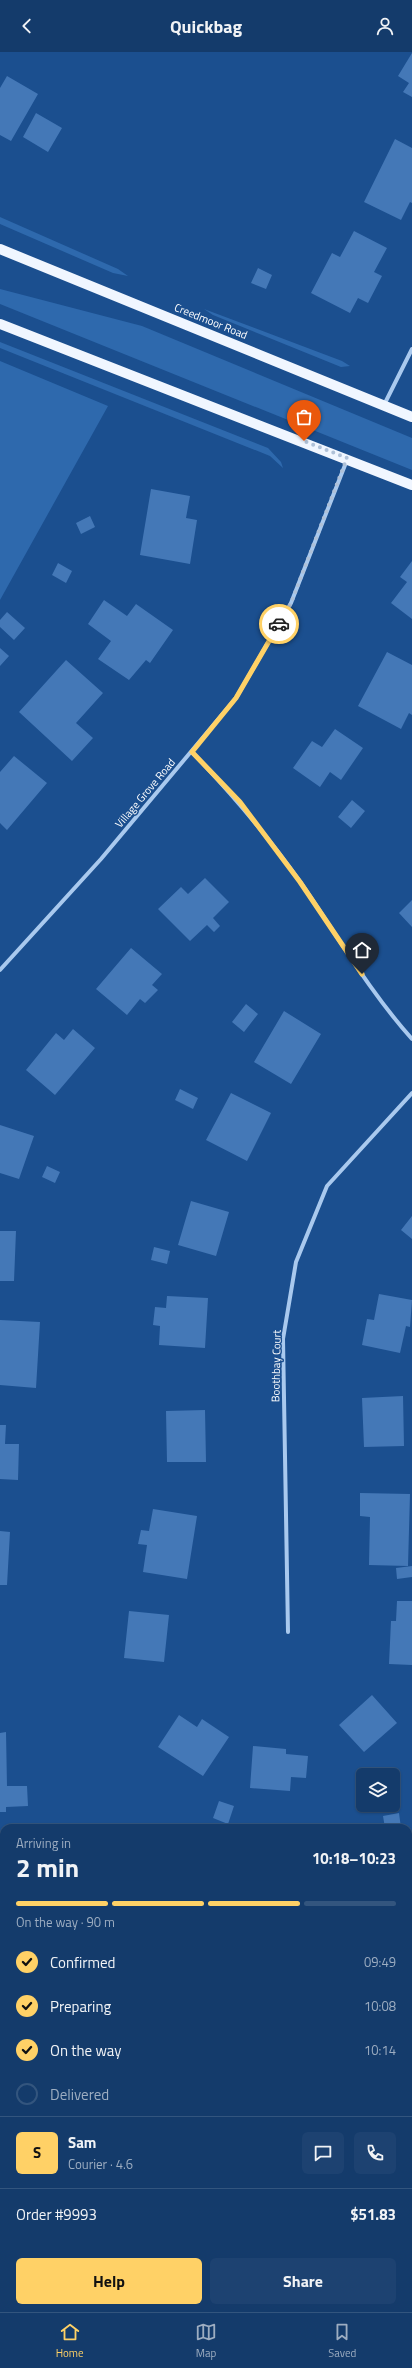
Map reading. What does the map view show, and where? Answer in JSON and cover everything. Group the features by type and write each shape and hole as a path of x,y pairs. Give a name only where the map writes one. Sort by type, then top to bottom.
{"main road":[{"name":"Creedmoor Road","path":"0,249 412,417"},
{"path":"0,324 347,458 412,485"}],"street":[{"path":"384,406 412,349"},
{"name":"Village Grove Road","path":"0,970 101,859 236,698 291,603 347,458"},
{"path":"192,752 244,808 300,882 389,1013 412,1039"},
{"name":"Boothbay Court","path":"288,1632 283,1339 296,1262 327,1186 412,1093"}],"shaded area":[{"path":"0,217 118,269 128,276 113,273 0,224"},
{"path":"0,289 142,326 412,438 412,470 0,304"},
{"path":"204,309 342,361 350,366 341,367 213,315"},
{"path":"0,342 268,448 281,462 283,468 270,456 0,348"},
{"path":"0,361 108,406 0,600"}],"building":[{"path":"412,53 412,97 403,92 409,83 398,76"},
{"path":"7,76 38,94 11,141 0,135 0,88"},
{"path":"36,113 62,128 48,152 23,137"},
{"path":"395,139 412,148 412,203 410,202 401,220 364,202"},
{"path":"354,231 387,248 374,272 382,276 368,303 358,298 350,313 311,293 332,253 340,257"},
{"path":"258,268 272,275 266,289 251,283"},
{"path":"151,489 190,496 186,518 197,520 190,564 140,555"},
{"path":"90,516 95,527 81,534 76,523"},
{"path":"412,561 412,619 391,603 407,582 400,577"},
{"path":"58,563 72,571 66,583 52,575"},
{"path":"104,600 127,616 136,604 173,630 150,663 146,660 129,680 98,659 111,641 88,624"},
{"path":"7,612 25,628 14,640 0,627 0,620"},
{"path":"0,648 9,656 0,666"},
{"path":"387,652 412,665 412,715 409,713 401,729 358,706"},
{"path":"66,660 103,693 76,723 93,738 72,761 19,712"},
{"path":"335,729 363,748 341,780 330,772 320,787 293,768 312,741 322,747"},
{"path":"14,756 47,783 7,830 0,823 0,772"},
{"path":"352,800 365,811 351,828 338,817"},
{"path":"205,878 229,902 213,918 220,926 214,932 207,925 190,941 158,909 181,887 188,894"},
{"path":"412,900 412,927 399,913"},
{"path":"131,948 162,974 152,985 158,990 145,1003 140,999 127,1015 96,989"},
{"path":"246,1004 258,1014 244,1032 232,1022"},
{"path":"284,1011 321,1034 291,1084 254,1062"},
{"path":"73,1029 95,1048 55,1095 26,1070 56,1033 64,1040"},
{"path":"180,1089 198,1098 193,1109 175,1100"},
{"path":"231,1093 271,1113 247,1161 206,1140"},
{"path":"0,1125 34,1136 19,1179 0,1173"},
{"path":"47,1166 60,1172 55,1183 42,1177"},
{"path":"191,1201 229,1212 216,1256 178,1245"},
{"path":"412,1216 412,1239 401,1230"},
{"path":"0,1231 16,1231 14,1281 0,1281"},
{"path":"154,1247 170,1251 167,1264 151,1260"},
{"path":"379,1294 412,1300 410,1327 406,1326 400,1353 362,1345 367,1319 374,1320"},
{"path":"167,1296 208,1298 205,1348 159,1345 160,1326 153,1325 155,1307 166,1308"},
{"path":"0,1320 40,1322 36,1388 0,1385"},
{"path":"403,1396 404,1446 364,1447 362,1398"},
{"path":"205,1410 206,1462 167,1462 166,1411"},
{"path":"0,1425 6,1425 5,1444 19,1444 18,1480 0,1479"},
{"path":"360,1493 410,1494 408,1566 369,1565 370,1517 360,1516"},
{"path":"153,1509 197,1516 187,1579 143,1572 147,1545 138,1544 141,1530 149,1531"},
{"path":"0,1531 10,1532 7,1585 0,1585"},
{"path":"412,1566 412,1577 397,1579 396,1568"},
{"path":"397,1601 412,1601 412,1665 389,1664 391,1621 396,1621"},
{"path":"129,1611 169,1615 164,1662 124,1658"},
{"path":"372,1695 397,1723 364,1752 339,1725"},
{"path":"179,1715 197,1727 202,1719 229,1737 203,1776 158,1747"},
{"path":"6,1732 7,1786 27,1786 28,1806 6,1807 6,1812 0,1812 0,1733"},
{"path":"253,1746 286,1749 286,1754 308,1756 306,1778 291,1777 290,1791 250,1788"},
{"path":"219,1801 234,1806 228,1824 213,1818"},
{"path":"399,1813 400,1824 384,1824 383,1816"}],"way so far":[{"path":"279,624 291,603 347,458 304,441"}],"route":[{"path":"279,624 236,698 192,752 240,802 300,882 362,974"}]}
